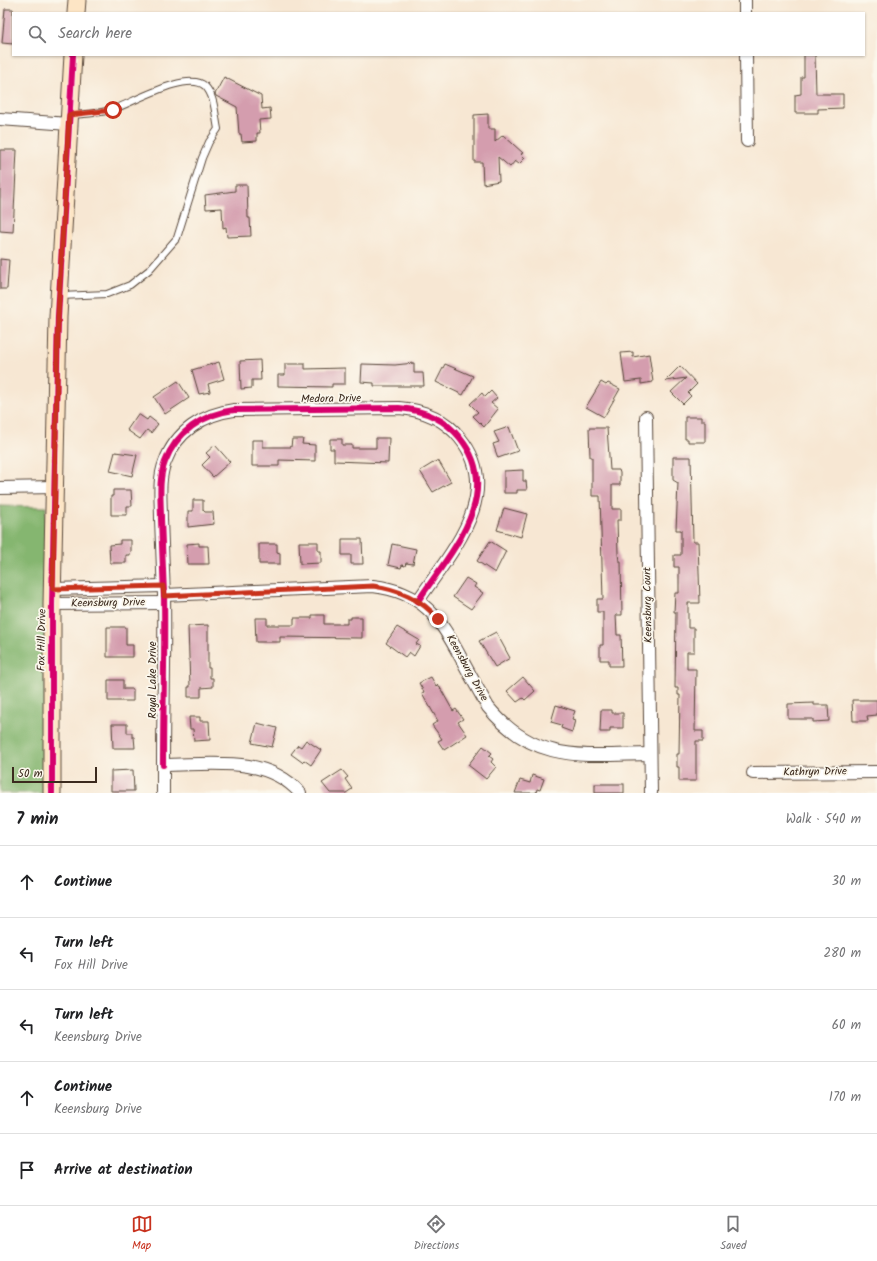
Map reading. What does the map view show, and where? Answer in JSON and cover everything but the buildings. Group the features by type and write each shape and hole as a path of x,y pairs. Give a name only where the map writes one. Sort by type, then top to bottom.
{"street":[{"path":"76,12 77,0"},
{"path":"745,0 745,12"},
{"name":"Fox Hill Drive","path":"52,793 53,596 58,296 73,56"},
{"path":"746,56 747,141"},
{"path":"0,119 69,119"},
{"name":"Medora Drive","path":"164,595 161,477 165,462 171,449 179,438 192,425 215,414 234,410 404,409 430,415 452,428 466,444 471,454 477,479 477,495 470,520 418,601"},
{"name":"Keensburg Court","path":"646,417 651,793"},
{"path":"0,488 55,487"},
{"name":"Keensburg Drive","path":"53,596 164,595 373,586 396,590 418,601 435,616 446,630 488,707 498,719 519,736 542,748 563,753 584,755 650,754"},
{"name":"Keensburg Drive","path":"53,596 164,595"},
{"name":"Royal Lake Drive","path":"163,793 164,595"},
{"path":"163,765 238,764 252,766 269,771 283,779 300,793"},
{"name":"Kathryn Drive","path":"753,773 877,772"}],"lane":[{"path":"58,296 107,294 130,285 149,270 177,238 202,158 209,142 218,129 211,94 204,85 192,80 164,88 113,110 69,119"}],"green space":[{"path":"0,506 46,507 45,793 0,793"}],"cycle path":[{"path":"52,793 52,604 58,317 73,56"},
{"path":"163,765 164,595 160,497 161,476 165,462 176,442 183,433 201,420 223,412 234,410 399,408 425,413 441,421 454,431 473,459 477,480 475,502 468,523 457,544 418,601"}],"route":[{"path":"113,110 98,113 69,115 61,245 56,372 53,589 163,586 164,596 373,586 396,590 413,598 425,606 438,619"}]}
